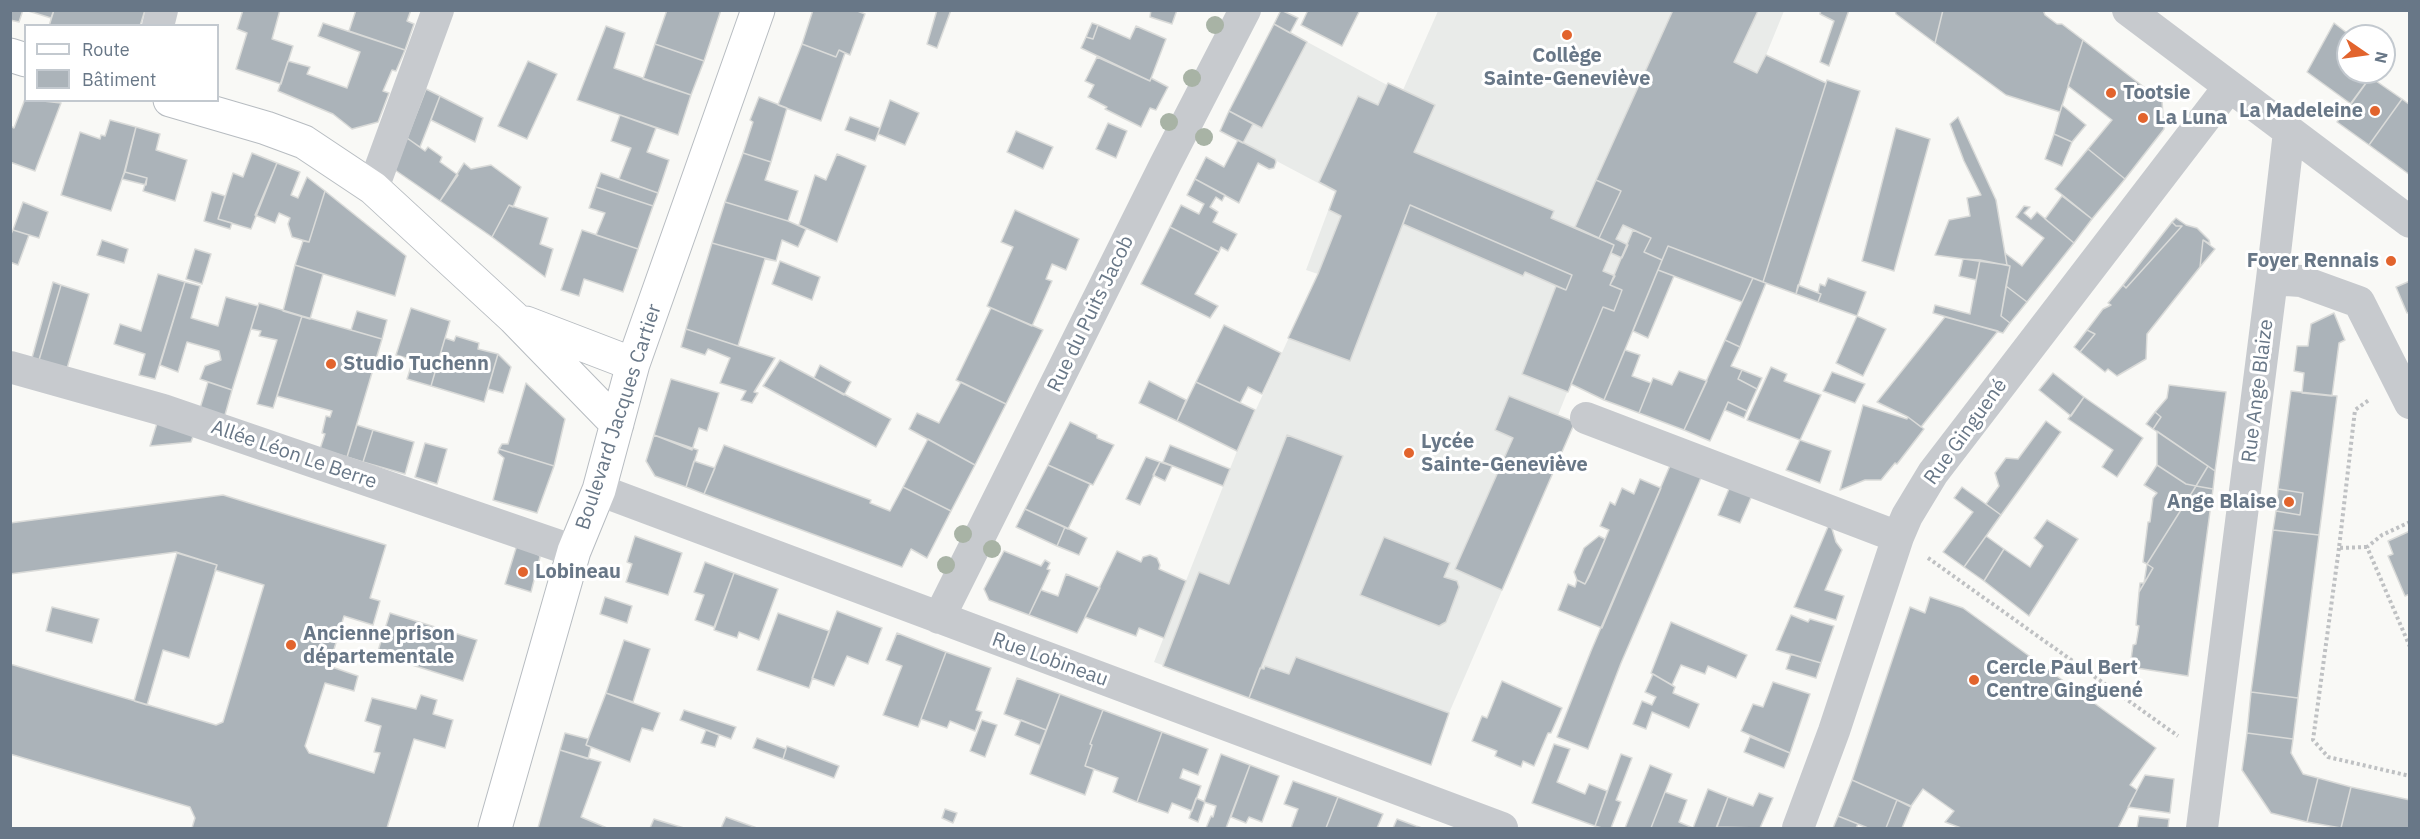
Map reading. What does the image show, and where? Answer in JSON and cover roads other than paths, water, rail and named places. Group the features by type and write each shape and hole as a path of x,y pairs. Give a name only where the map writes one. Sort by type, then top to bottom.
{"street":[{"path":"373,188 438,10"},
{"name":"Boulevard Jacques Cartier","path":"495,828 574,551 599,490 633,364 758,10"},
{"name":"Rue du Puits Jacob","path":"939,618 1245,10"},
{"path":"2128,10 2409,222"},
{"name":"Rue Ginguené","path":"1798,828 1834,731 1907,516 1933,473 2229,87"},
{"path":"177,102 266,128 304,142 373,188 514,318 617,424"},
{"name":"Rue Ange Blaize","path":"2202,828 2289,132"},
{"path":"2272,279 2301,281 2359,302 2404,391"},
{"path":"514,318 633,364"},
{"name":"Allée Léon Le Berre","path":"10,367 163,410 574,551"},
{"path":"1586,418 1898,537"},
{"name":"Rue Lobineau","path":"599,490 1502,828"}],"place":[{"name":"Collège Sainte-Geneviève","path":"1567,35"},
{"name":"Tootsie","path":"2111,93"},
{"name":"La Madeleine","path":"2375,111"},
{"name":"La Luna","path":"2143,118"},
{"name":"Foyer Rennais","path":"2391,261"},
{"name":"Studio Tuchenn","path":"331,364"},
{"name":"Lycée Sainte-Geneviève","path":"1409,453"},
{"name":"Ange Blaise","path":"2289,502"},
{"name":"Lobineau","path":"523,572"},
{"name":"Ancienne prison départementale","path":"291,645"},
{"name":"Cercle Paul Bert Centre Ginguené","path":"1974,680"}]}
